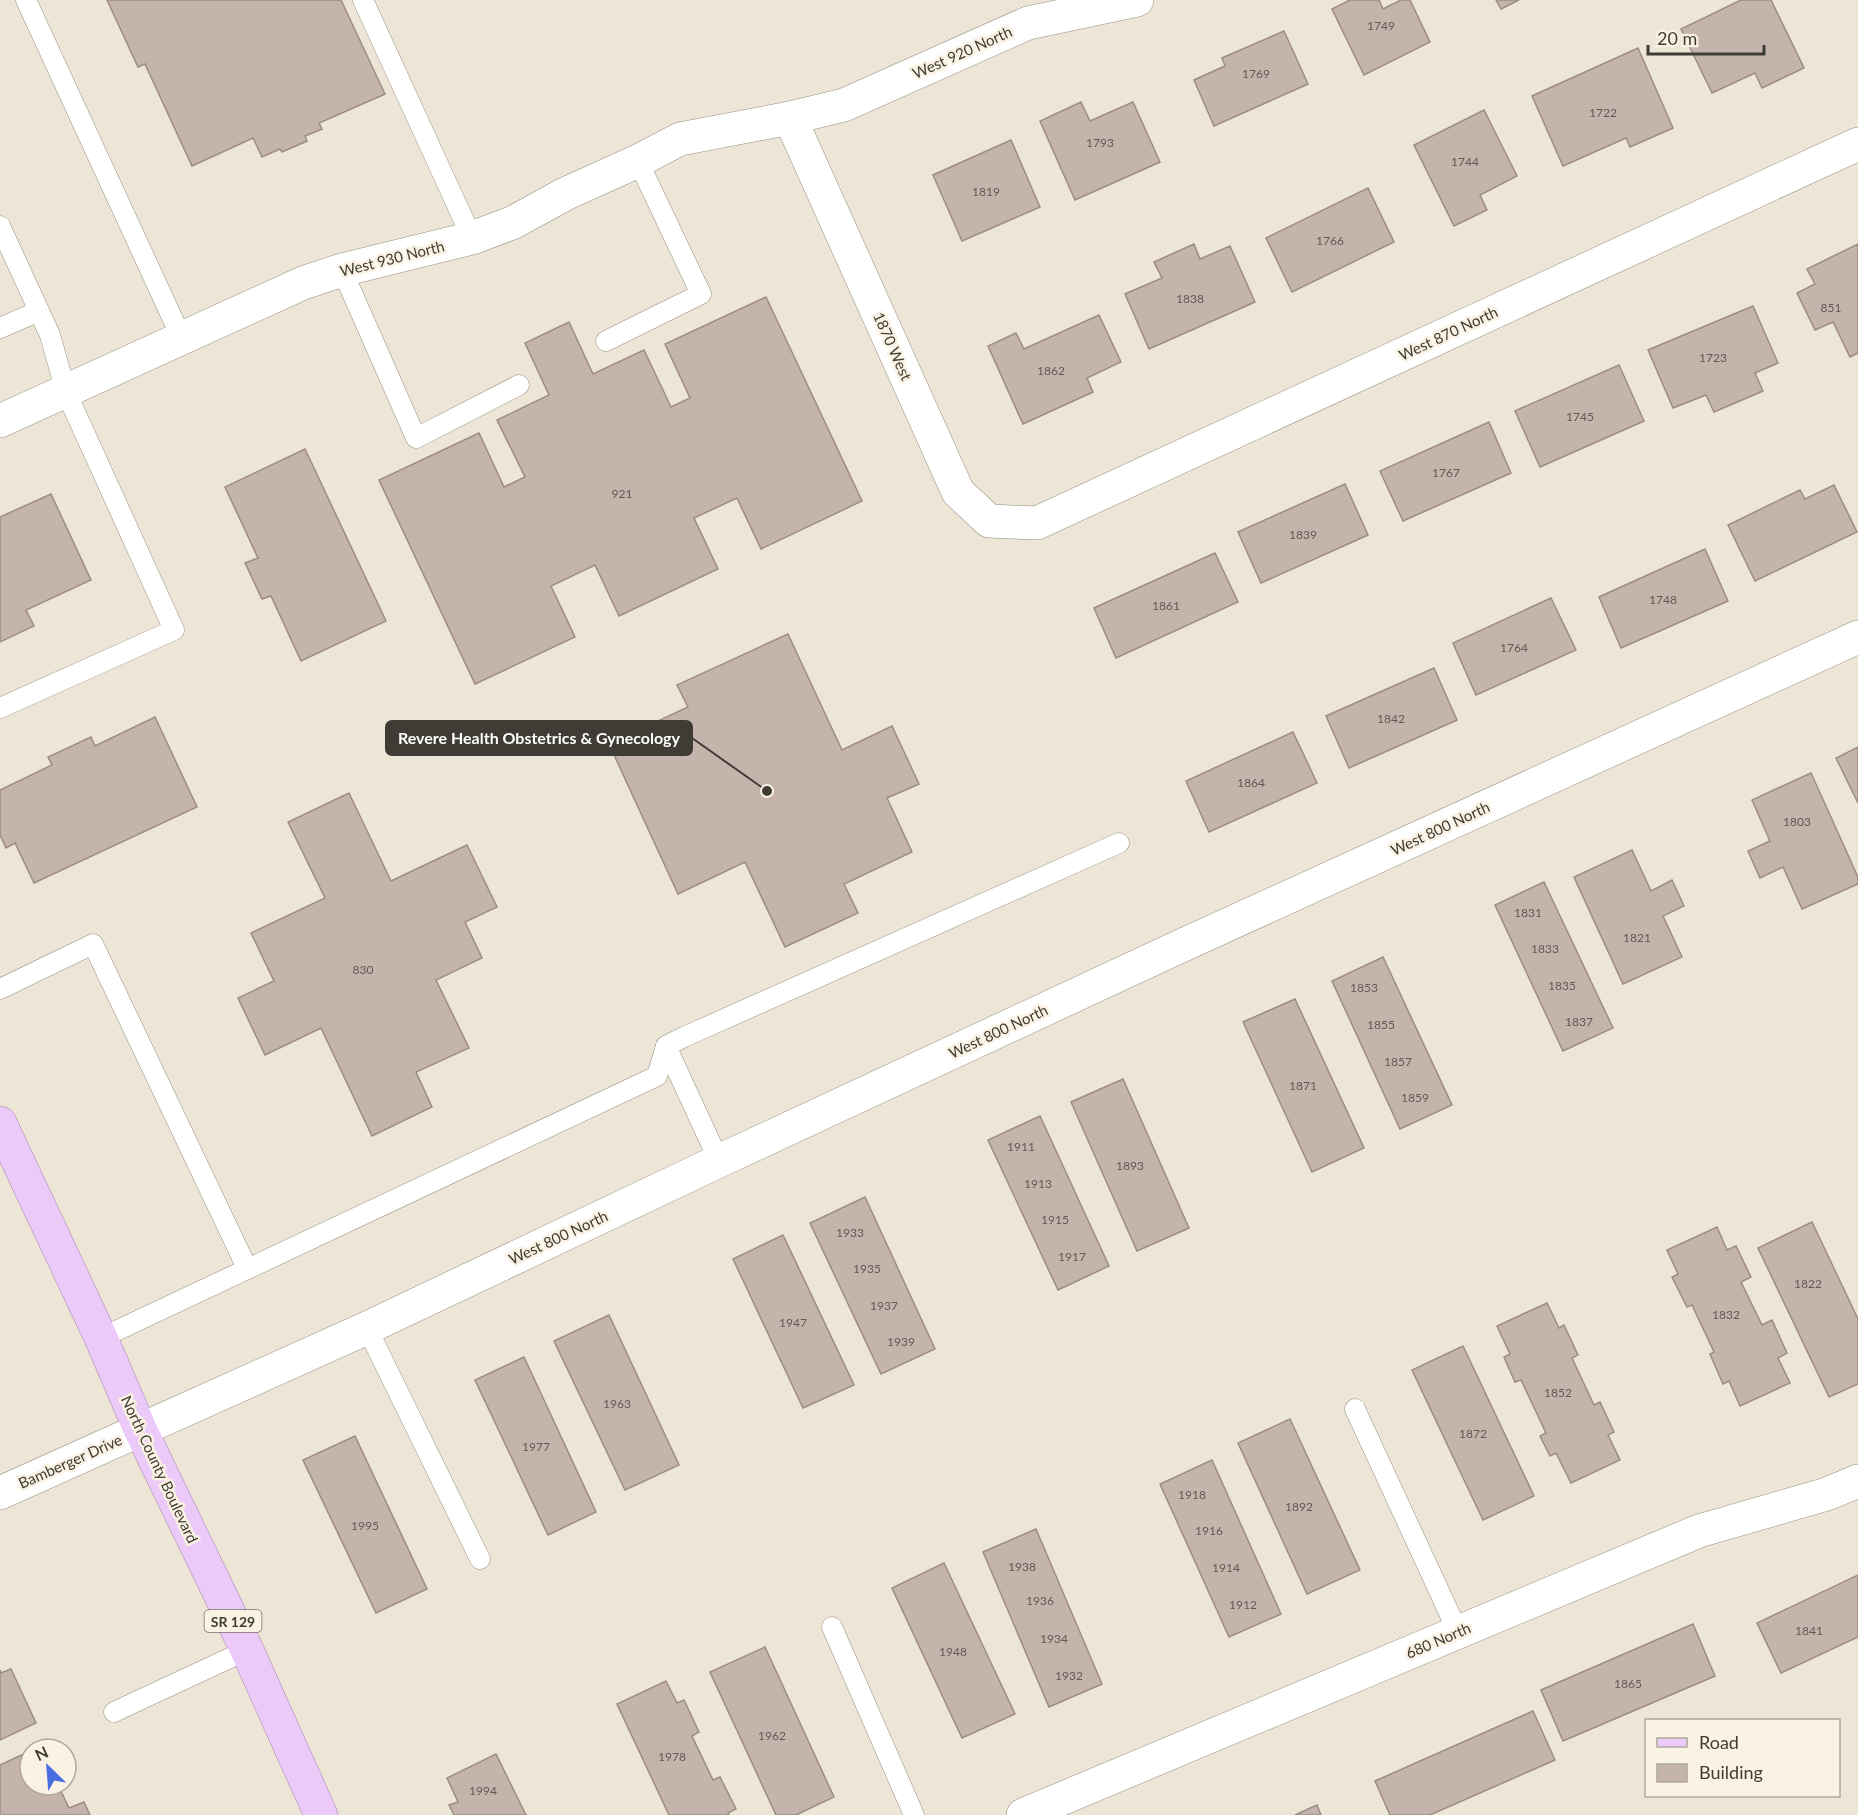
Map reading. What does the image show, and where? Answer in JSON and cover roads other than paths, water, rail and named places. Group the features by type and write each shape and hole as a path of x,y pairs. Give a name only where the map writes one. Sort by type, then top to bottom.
{"main road":[{"name":"North County Boulevard","path":"0,1123 140,1429 247,1650 321,1815"}],"street":[{"name":"West 920 North","path":"790,118 844,105 1028,23 1137,0"},
{"name":"West 930 North","path":"0,421 303,283 342,270 472,238 512,223 565,194 638,161 680,138 790,118"},
{"name":"1870 West","path":"790,118 958,492 989,521 1037,523"},
{"name":"West 870 North","path":"1037,523 1858,144"},
{"name":"West 800 North","path":"140,1429 367,1328 1192,941 1858,637"},
{"name":"Bamberger Drive","path":"0,1492 140,1429"},
{"name":"680 North","path":"1023,1815 1699,1531 1827,1494 1858,1481"}],"lane":[{"path":"26,0 182,339"},
{"path":"363,0 472,238"},
{"path":"606,341 701,294 638,161"},
{"path":"0,226 50,335 66,392 174,630 0,708"},
{"path":"342,270 416,438 519,385"},
{"path":"0,328 39,311"},
{"path":"100,1338 657,1076 666,1046 1119,843"},
{"path":"0,988 93,944 247,1268"},
{"path":"666,1046 719,1161"},
{"path":"367,1328 480,1559"},
{"path":"1355,1409 1458,1632"},
{"path":"832,1627 914,1815"},
{"path":"114,1712 247,1650"}],"place":[{"name":"Revere Health Obstetrics & Gynecology","path":"767,791"}]}
